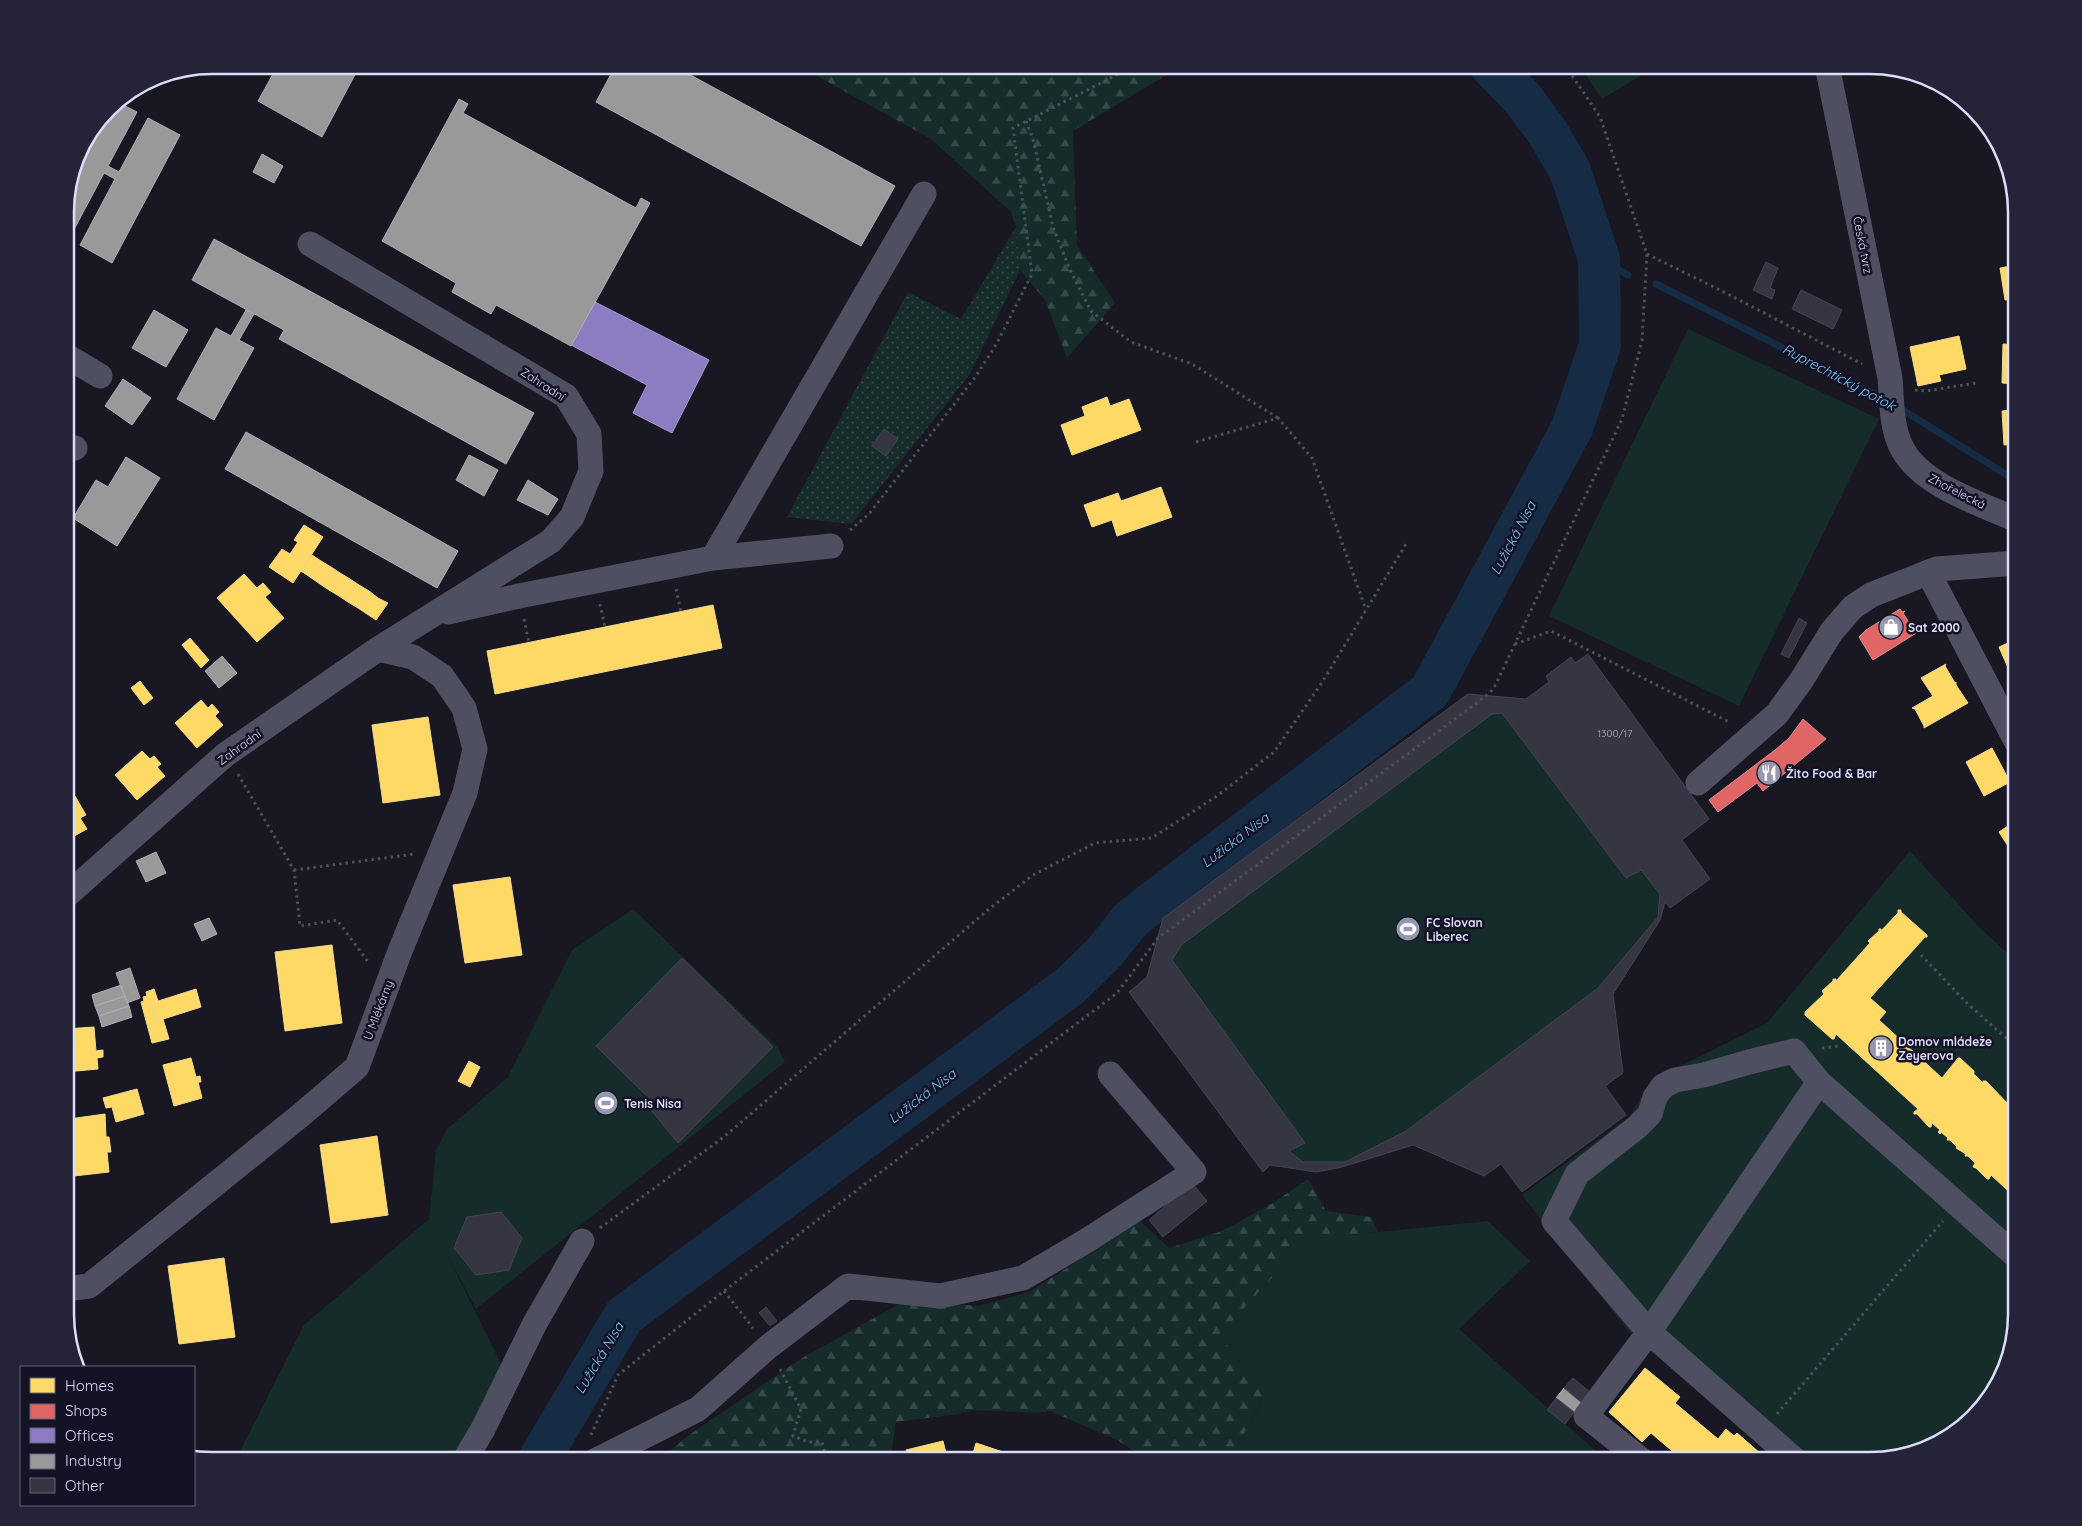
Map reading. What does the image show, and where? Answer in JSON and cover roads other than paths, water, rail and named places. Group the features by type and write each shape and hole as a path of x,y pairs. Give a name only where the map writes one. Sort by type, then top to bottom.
{"street":[{"name":"Česká tvrz","path":"1829,74 1890,378 1895,425"},
{"path":"713,558 924,194"},
{"name":"Zahradní","path":"74,889 226,755 378,649 551,541 572,516 591,471 589,434 566,396 310,244"},
{"path":"74,360 100,376"},
{"name":"Zhořelecká","path":"1895,425 1902,450 1927,477 2008,516"},
{"name":"Zahradní","path":"429,616 506,598 713,558 831,546"},
{"path":"1698,783 1776,714 1801,680 1832,631 1853,607 1871,595 1928,572 1976,565 2008,563"},
{"path":"1928,572 2008,726"},
{"name":"U Mlékárny","path":"74,1288 89,1286 264,1145 357,1067 440,851 465,793 475,749 464,708 442,676 413,656 378,649"},
{"path":"1786,1452 1649,1332 1554,1221 1577,1174 1637,1127 1650,1114 1655,1097 1663,1086 1675,1080 1704,1075 1794,1051 1819,1082 2008,1249"},
{"path":"591,1452 698,1409 768,1347 848,1286 940,1296 1023,1278 1086,1241 1194,1172 1110,1074"},
{"path":"1632,1452 1586,1416 1649,1332 1819,1082"},
{"path":"469,1452 483,1429 534,1325 582,1241"}],"waterway":[{"name":"Lužická Nisa","path":"543,1452 624,1316 1070,986 1104,953 1131,919 1430,691 1572,428 1600,345 1599,259 1570,171 1548,133 1524,100 1499,74"},
{"name":"Ruprechtický potok","path":"1599,259 1628,275"},
{"name":"Ruprechtický potok","path":"1656,284 1886,400"},
{"name":"Ruprechtický potok","path":"1898,407 2008,476"}],"place":[{"name":"Sat 2000","path":"1891,627"},
{"name":"Žito Food & Bar","path":"1769,773"},
{"name":"FC Slovan Liberec","path":"1408,929"},
{"name":"Domov mládeže Zeyerova","path":"1881,1048"},
{"name":"Tenis Nisa","path":"606,1103"}]}
